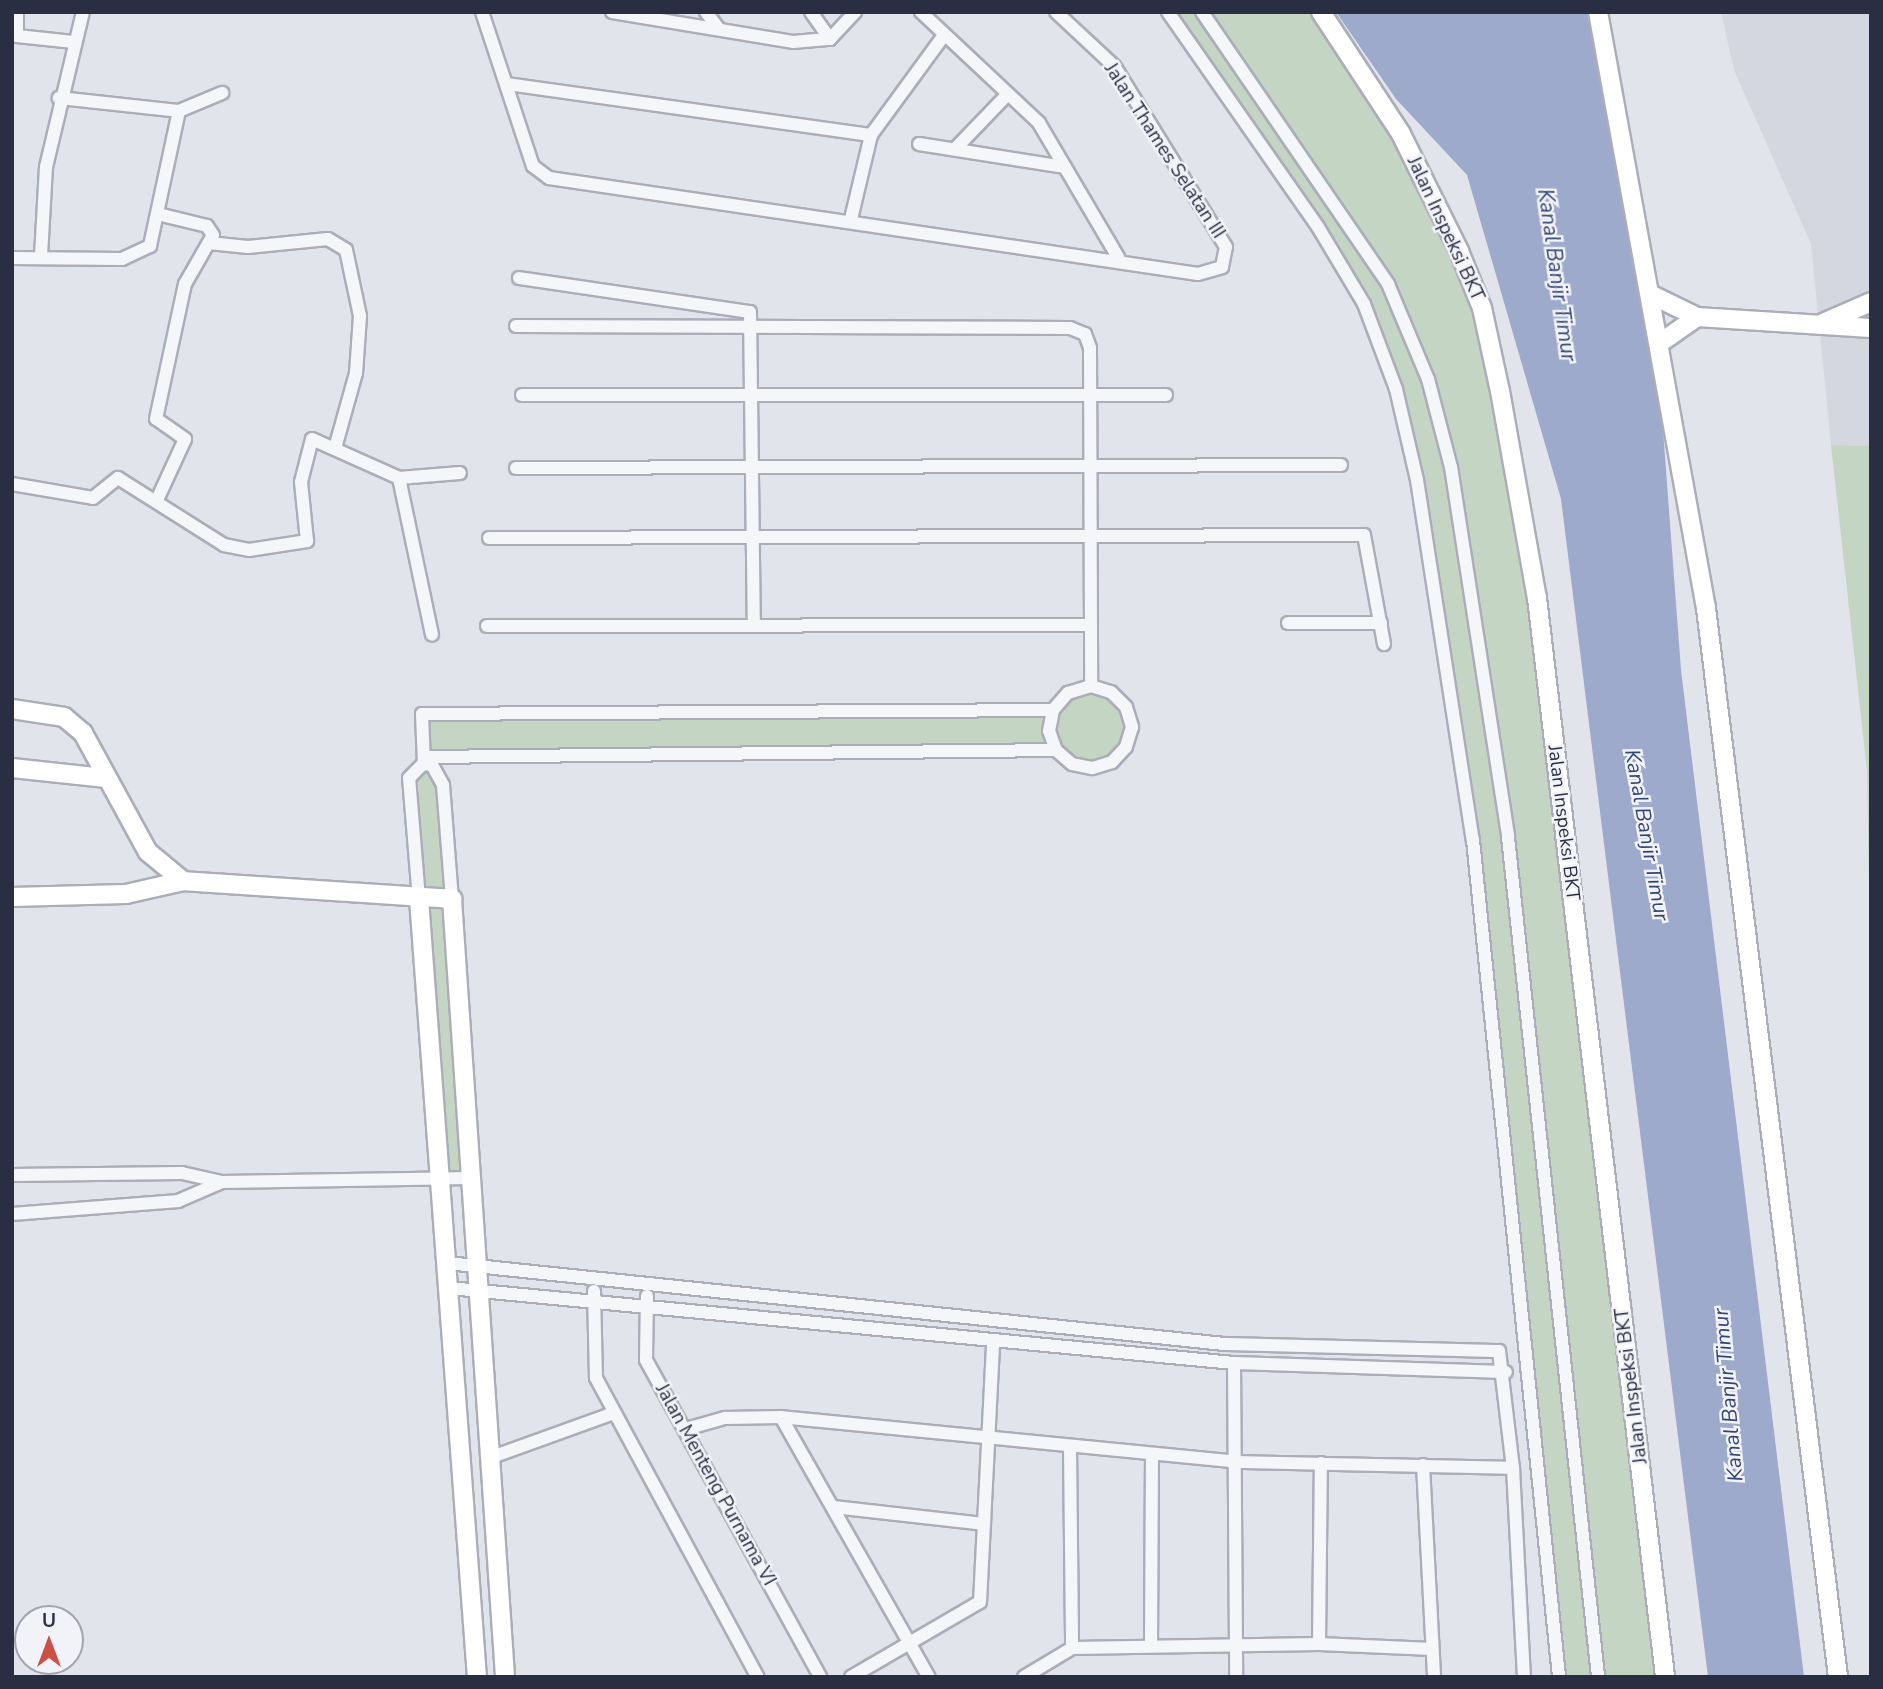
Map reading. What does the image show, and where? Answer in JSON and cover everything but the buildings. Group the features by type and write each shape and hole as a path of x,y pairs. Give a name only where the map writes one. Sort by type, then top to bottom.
{"street":[{"path":"41,256 46,167 59,98 83,12"},
{"path":"481,12 533,166 549,178 1118,257"},
{"path":"612,12 793,42 830,38 855,12"},
{"path":"706,12 718,28"},
{"path":"811,12 830,38"},
{"path":"921,12 942,38 1039,123 1118,257"},
{"name":"Jalan Thames Selatan III","path":"1056,12 1114,66 1226,247 1222,267 1199,274 1118,257"},
{"path":"1168,12 1318,227 1364,304 1395,389 1416,480 1473,840 1559,1677"},
{"path":"1202,12 1388,284 1428,379 1451,467 1508,837 1598,1677"},
{"name":"Jalan Inspeksi BKT","path":"1321,12 1401,134 1459,251 1482,308 1500,391 1537,598 1665,1677"},
{"path":"1598,12 1660,343 1722,722 1838,1677"},
{"path":"15,17 17,36 74,42"},
{"path":"851,219 871,135 942,38"},
{"path":"507,85 871,135"},
{"path":"59,98 179,111 222,93"},
{"path":"955,149 1007,95"},
{"path":"12,258 132,257 150,246 179,111"},
{"path":"919,144 1065,167"},
{"path":"157,500 176,470 186,437 156,419 185,285 209,243 207,226 158,214"},
{"path":"209,243 248,247 321,239 346,250 360,316 356,373 335,448"},
{"path":"519,278 750,312 754,625"},
{"path":"1650,294 1697,317 1871,327 1864,302 1823,323"},
{"path":"1660,343 1697,317"},
{"path":"516,326 1070,328 1085,334 1090,348 1091,686"},
{"path":"522,395 1166,395"},
{"path":"12,484 93,498 115,478 157,500 233,549 303,544 301,482 310,442 335,448 400,478 460,472"},
{"path":"516,468 1340,465"},
{"path":"400,478 432,635"},
{"path":"489,538 1364,535 1384,645"},
{"path":"1288,624 1381,623"},
{"path":"487,626 1091,625"},
{"path":"1091,686 1111,692 1126,706 1132,727 1126,747 1112,762 1092,768 1072,764 1056,750 1049,731 1053,710 1068,693 1091,686"},
{"path":"12,709 64,717 83,733 148,852 183,881"},
{"path":"477,1677 442,1179 409,778 424,760 422,714 1053,710"},
{"path":"424,760 1056,750"},
{"path":"424,760 432,765 443,785 505,1677"},
{"path":"12,768 106,778"},
{"path":"12,897 126,894 183,881 419,899 452,899"},
{"path":"12,1175 182,1173 222,1182 470,1178"},
{"path":"12,1214 177,1201 222,1182"},
{"path":"447,1263 1224,1344 1499,1351 1506,1372 1524,1677"},
{"path":"596,1280 593,1297 593,1361 614,1413 758,1677"},
{"name":"Jalan Menteng Purnama VI","path":"649,1286 643,1351 820,1677"},
{"path":"449,1287 593,1297 993,1342 1234,1363 1506,1372"},
{"path":"851,1677 981,1602 986,1437 993,1342"},
{"path":"1234,1363 1238,1462 1236,1677"},
{"path":"489,1458 614,1413"},
{"path":"686,1429 725,1418 782,1417 1238,1462 1513,1468"},
{"path":"782,1417 929,1677"},
{"path":"1070,1447 1072,1648"},
{"path":"1151,1645 1152,1455"},
{"path":"1319,1644 1321,1463"},
{"path":"1423,1465 1434,1677"},
{"path":"833,1507 984,1524"},
{"path":"1024,1677 1072,1648 1319,1644 1432,1650"}],"shaded area":[{"path":"1721,12 1871,12 1871,446 1831,445 1811,244 1734,70"}],"green space":[{"path":"1167,12 1319,12 1401,134 1482,308 1537,598 1665,1677 1559,1677 1500,1091 1417,480 1395,389 1364,304"},
{"path":"1831,445 1871,446 1871,1005 1867,771"},
{"path":"1091,686 1126,707 1126,747 1092,768 1056,750 424,757 422,714 1053,710 1068,693"},
{"path":"417,765 440,775 470,1178 441,1179"}],"water":[{"name":"Kanal Banjir Timur","path":"1336,12 1593,12 1656,337 1681,670 1804,1677 1708,1677 1561,499 1467,175 1396,99"}]}
